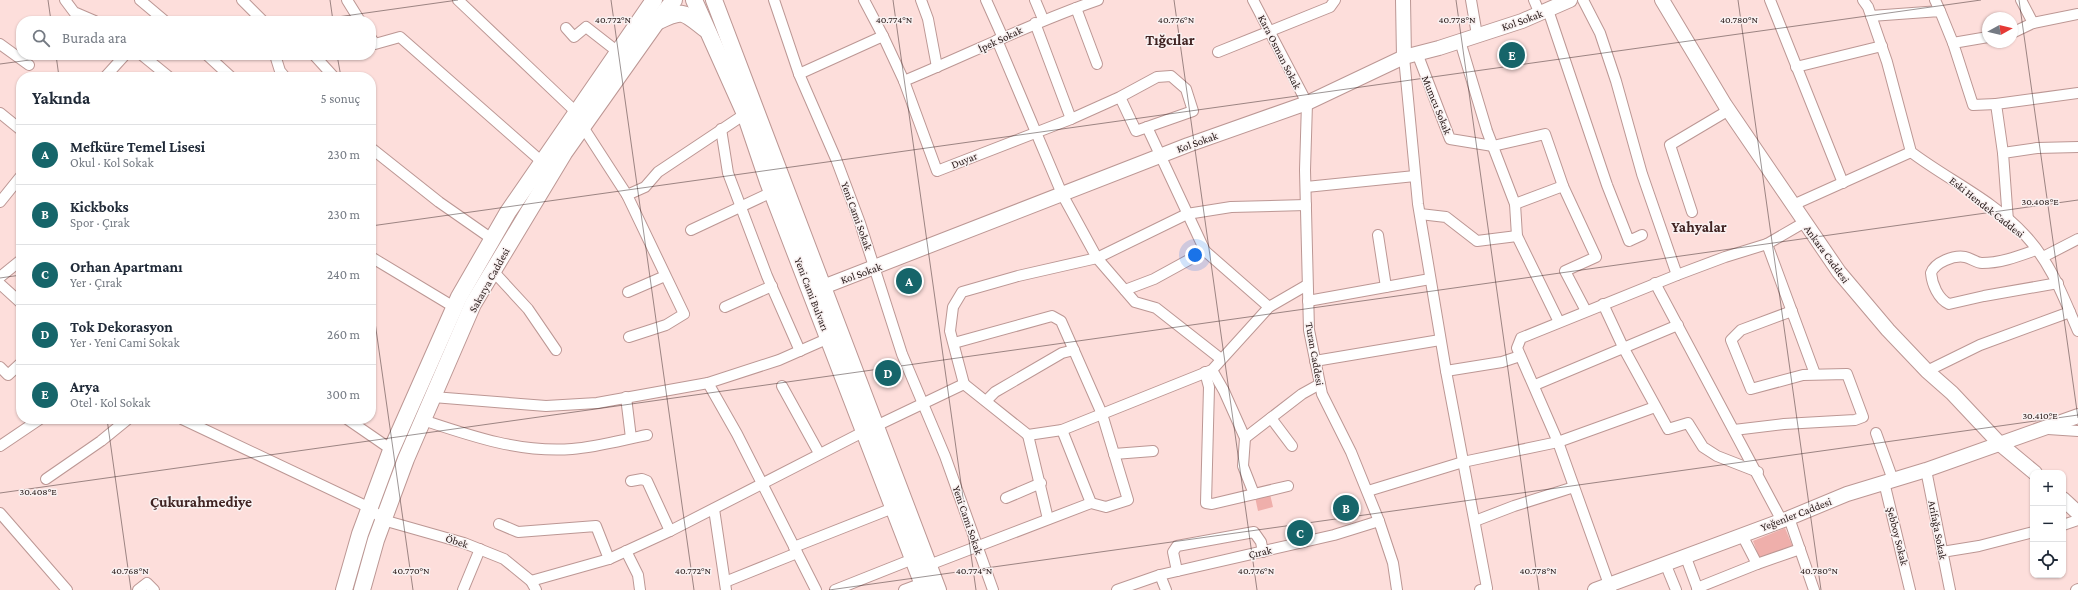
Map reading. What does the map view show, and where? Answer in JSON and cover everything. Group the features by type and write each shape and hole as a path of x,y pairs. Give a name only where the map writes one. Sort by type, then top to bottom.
{"main road":[{"name":"Sakarya Caddesi","path":"344,590 370,508 392,450 454,307 492,239 541,162 654,0"},
{"name":"Sakarya Caddesi","path":"362,590 383,520 423,420 473,304 564,153 674,0"},
{"name":"Yeni Cami Bulvarı","path":"694,0 706,30 745,114 772,192 829,338 871,428 929,565 938,590"},
{"name":"Yeni Cami Bulvarı","path":"714,0 824,287 871,428 894,508 924,586"},
{"path":"656,23 676,13 681,13 687,15 706,30"}],"street":[{"path":"65,0 74,12 83,16"},
{"path":"140,0 159,16"},
{"path":"242,0 258,16"},
{"path":"347,0 357,16"},
{"path":"458,0 576,112"},
{"name":"Yeni Cami Sokak","path":"774,0 799,74 836,159 875,268 902,354 946,456 993,590"},
{"name":"Duyar","path":"864,0 904,81 936,171 1071,119 1120,97 1157,77 1171,76 1186,90 1193,111 1147,127"},
{"path":"921,0 928,19 937,67"},
{"path":"986,0 1036,132 1062,194 1097,258 1135,302 1156,308 1221,359"},
{"path":"1035,0 1039,21 1071,119"},
{"name":"İpek Sokak","path":"904,81 1039,21 1098,0"},
{"name":"Kara Osman Sokak","path":"1253,0 1307,103"},
{"path":"1218,52 1330,7 1335,0"},
{"path":"1403,0 1410,55 1415,176 1440,340 1487,588 1480,590"},
{"path":"1471,0 1476,35"},
{"path":"1534,0 1544,12 1607,185 1630,241 1642,235"},
{"name":"Kol Sokak","path":"824,287 1161,155 1307,103 1410,55 1460,41 1544,12 1570,0"},
{"path":"1583,0 1600,33 1616,82 1642,174 1677,275"},
{"name":"Ankara Caddesi","path":"1662,0 1729,110 1839,272 1888,330 1927,371 1952,393 2000,444 2031,470"},
{"path":"1770,0 1843,183"},
{"path":"1794,205 1911,152 1882,46 1871,16 1863,0"},
{"path":"1935,0 1953,43 1973,106 2078,93"},
{"path":"2021,0 2034,23"},
{"path":"1076,8 1097,64"},
{"path":"1871,16 1940,11"},
{"path":"2018,30 2034,23 2078,14"},
{"path":"566,28 574,37 586,27 618,52"},
{"path":"799,74 883,36"},
{"path":"376,44 400,37 541,162"},
{"path":"1953,43 1982,38"},
{"path":"1460,41 1493,146 1515,204 1517,236 1559,322"},
{"path":"0,44 16,56"},
{"path":"1796,67 1882,46"},
{"name":"Mumcu Sokak","path":"1410,55 1450,139 1493,146"},
{"path":"22,60 29,65"},
{"path":"110,72 120,60"},
{"path":"148,60 163,72"},
{"path":"212,60 226,72"},
{"path":"277,60 281,72"},
{"path":"319,60 329,72"},
{"path":"1120,97 1136,130 1147,127 1205,251 1269,307"},
{"name":"Turan Caddesi","path":"1307,103 1306,205 1309,330 1322,394 1368,490 1392,563 1397,590"},
{"path":"1996,104 2003,153 2008,221"},
{"path":"1692,212 1670,145 1729,110"},
{"path":"0,113 16,126"},
{"path":"626,195 645,187 658,172 745,114"},
{"path":"583,127 626,195 684,314 666,325 629,337"},
{"path":"722,129 728,173 772,286 800,351"},
{"path":"1493,146 1545,134 1563,186 1596,257 1566,271 1586,311"},
{"path":"2003,153 2037,148 2078,147"},
{"path":"376,152 439,202 492,239"},
{"name":"Eski Hendek Caddesi","path":"1911,152 1965,187 2025,234 2058,283 2078,331"},
{"path":"1306,187 1415,176"},
{"path":"0,202 16,182"},
{"path":"1515,204 1563,186"},
{"path":"691,230 772,192"},
{"path":"1048,519 1028,435 964,384 950,331 953,307 962,292 1018,276 1097,258 1187,214 1231,207 1306,205"},
{"path":"1420,214 1446,217 1477,241 1517,236"},
{"path":"1610,587 1558,442 1535,385 1517,348 1521,338 1655,283 1725,257 1767,244 1804,222"},
{"path":"1378,235 1386,287"},
{"path":"2058,283 1984,296 1949,304 1941,299 1934,285 1931,272 1939,263 1959,257 1966,257 1981,263 1991,262 2039,254 2078,238"},
{"path":"1767,244 1815,374"},
{"path":"1125,290 1154,279 1205,251"},
{"path":"376,260 454,307"},
{"path":"0,277 16,264"},
{"path":"493,271 528,309 556,350"},
{"path":"628,292 665,276"},
{"path":"1308,302 1430,279"},
{"path":"1655,283 1734,430 1786,519 1800,549 1814,590"},
{"path":"0,284 16,298"},
{"path":"725,307 772,286"},
{"path":"1028,435 1062,430 1209,371 1269,307 1307,286"},
{"path":"1603,304 1623,347 1668,429 1688,423 1703,447 1716,456 1758,472"},
{"path":"1734,430 1784,424 1855,420 1863,417 1847,374 1803,375 1751,389 1731,340 1741,330 1792,311"},
{"path":"1927,371 1980,345 2070,312"},
{"path":"929,565 976,545 1091,503 1106,507 1128,500 1102,414 1061,321 1052,316 954,343"},
{"path":"1535,385 1678,325"},
{"path":"433,397 546,406 597,403 708,383 779,360 829,338"},
{"path":"1315,361 1440,340"},
{"path":"986,401 995,392 1022,376 1062,353 1074,350"},
{"path":"1446,371 1502,362 1520,356"},
{"path":"0,368 8,375 16,368"},
{"path":"1209,371 1224,391 1245,438 1243,466 1254,494"},
{"path":"1209,371 1206,503 1212,504 1288,486"},
{"path":"708,383 737,434 816,590"},
{"path":"534,585 609,559 670,531 762,485 819,453 964,384"},
{"path":"1245,438 1302,394 1320,384"},
{"path":"782,386 819,453"},
{"path":"626,397 631,438"},
{"path":"1368,490 1463,462 1558,442 1655,407"},
{"name":"Yeğenler Caddesi","path":"1595,590 1610,587 1665,563 1786,519 1848,494 1926,470 2078,416"},
{"path":"1271,418 1292,446"},
{"path":"423,420 479,439 524,448 572,449 647,435"},
{"path":"0,446 33,424"},
{"path":"46,479 101,441 122,424"},
{"name":"Öbek","path":"193,424 370,508 383,520 464,543 504,559 534,585"},
{"path":"354,424 392,450"},
{"path":"2043,429 2078,430"},
{"path":"1062,430 1091,503"},
{"name":"Şebboy Sokak","path":"1876,433 1889,481 1910,590"},
{"path":"1114,454 1152,451"},
{"name":"Arifağa Sokak","path":"1926,470 1950,590"},
{"path":"631,481 642,479 647,481 670,531"},
{"path":"1006,498 1040,483"},
{"path":"1475,521 1514,506 1574,487"},
{"path":"2066,502 2078,513"},
{"path":"714,509 726,586 795,550 894,508"},
{"path":"0,513 67,590"},
{"name":"Çırak","path":"1117,590 1160,575 1334,535 1379,520"},
{"path":"2066,523 2078,520"},
{"path":"499,524 518,532 596,526 609,559"},
{"path":"1177,571 1173,552 1177,546 1254,532 1261,542 1263,552"},
{"path":"1942,552 1979,546 2030,533"},
{"path":"1742,535 1757,564"},
{"path":"463,590 480,549"},
{"path":"1685,556 1698,589 1757,564 1800,549"},
{"path":"626,551 638,575 640,590"},
{"path":"835,590 914,559"},
{"path":"1665,563 1676,590"},
{"path":"1160,575 1166,590"},
{"path":"138,590 147,583 154,590"},
{"path":"904,590 924,586"}],"shaded area":[{"path":"1270,494 1273,507 1258,511 1255,497"},
{"path":"1785,528 1793,547 1760,560 1753,541"}],"place":[{"name":"Arya","path":"1512,55"},
{"name":"Mefküre Temel Lisesi","path":"909,281"},
{"name":"Tok Dekorasyon","path":"888,373"},
{"name":"Kickboks","path":"1346,508"},
{"name":"Orhan Apartmanı","path":"1300,533"}],"district":[{"name":"Tığcılar","path":"1170,40"},
{"name":"Yahyalar","path":"1699,227"},
{"name":"Çukurahmediye","path":"201,502"}]}
